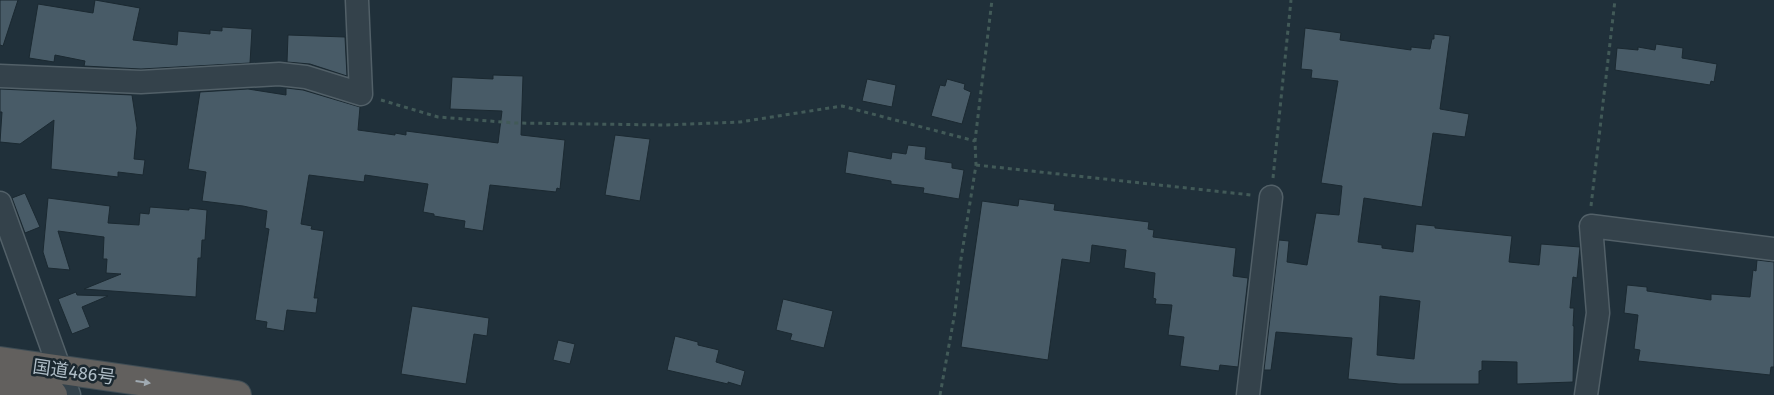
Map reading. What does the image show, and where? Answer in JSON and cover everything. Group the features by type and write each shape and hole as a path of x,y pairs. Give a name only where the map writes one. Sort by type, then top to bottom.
{"highway":[{"name":"国道486号","path":"0,361 61,387"},
{"name":"国道486号","path":"0,386 237,395"}],"street":[{"path":"0,76 141,82 279,74 306,77 361,94 357,0"},
{"path":"1248,395 1271,198"},
{"path":"0,203 61,387"},
{"path":"1586,395 1598,313 1591,226 1774,249"}],"path":[{"path":"940,395 955,312 961,259 976,165 975,142 992,0"},
{"path":"976,165 1271,198 1292,0"},
{"path":"1591,226 1591,200 1615,0"},
{"path":"361,94 438,117 515,123 666,125 740,122 842,106 975,142"}],"building":[{"path":"0,0 18,0 3,46 0,45"},
{"path":"95,0 140,8 133,40 177,45 178,31 210,34 210,30 222,31 222,27 252,29 250,63 141,69 84,66 85,61 55,55 54,62 29,58 38,4 93,13"},
{"path":"1305,28 1341,33 1340,40 1411,50 1411,47 1430,49 1434,34 1450,36 1440,109 1469,114 1465,137 1433,133 1422,207 1364,198 1358,242 1382,245 1382,248 1413,252 1416,224 1435,226 1435,228 1512,236 1509,262 1539,265 1541,244 1580,247 1577,278 1573,277 1570,308 1574,308 1573,382 1517,384 1517,362 1482,361 1482,370 1479,371 1479,384 1399,384 1348,379 1352,338 1276,332 1271,370 1264,370 1279,240 1289,241 1287,262 1307,265 1316,213 1339,215 1342,186 1321,183 1338,81 1311,78 1312,70 1301,69","holes":["1380,296 1420,301 1414,359 1377,355"]},
{"path":"288,35 345,37 347,76 310,64 287,62"},
{"path":"1656,44 1683,48 1682,58 1717,64 1714,82 1711,81 1710,85 1615,70 1617,48 1638,50 1638,47 1655,50"},
{"path":"493,75 523,76 521,135 565,140 560,189 557,188 556,192 490,185 483,231 464,228 465,221 434,216 434,214 423,212 428,184 365,175 364,182 309,175 301,224 312,226 311,229 324,231 314,298 318,298 316,313 287,310 284,331 266,328 267,322 255,320 269,229 265,228 267,211 202,201 206,172 188,169 200,92 248,89 286,95 286,88 303,90 360,107 358,130 395,135 395,133 406,135 406,131 498,143 502,111 450,109 452,77 493,79"},
{"path":"867,79 896,85 892,107 862,101"},
{"path":"947,79 965,84 964,89 971,92 962,124 931,116 940,85 945,86"},
{"path":"0,89 132,95 137,128 134,159 145,160 143,175 118,172 118,177 51,169 54,120 20,144 0,142 2,112 0,112"},
{"path":"615,135 650,139 640,201 605,195"},
{"path":"908,145 926,147 925,159 952,163 952,168 964,170 959,199 923,193 924,188 891,184 891,181 845,173 848,151 891,159 892,152 906,154"},
{"path":"25,193 40,227 25,233 12,198"},
{"path":"48,198 110,206 108,223 139,225 140,213 149,214 150,207 207,210 205,240 202,240 201,258 198,258 196,297 84,289 121,274 106,273 107,259 103,259 104,237 58,231 70,270 48,268 43,252"},
{"path":"1019,199 1055,204 1054,210 1149,222 1148,229 1154,230 1153,237 1236,248 1233,276 1248,278 1238,367 1220,365 1219,371 1180,366 1184,337 1168,335 1172,305 1155,304 1156,299 1153,298 1155,273 1124,268 1126,250 1092,245 1090,263 1062,259 1048,360 961,347 982,201 1018,206"},
{"path":"1757,260 1774,262 1774,367 1771,367 1770,375 1638,361 1640,350 1634,349 1638,315 1624,313 1627,285 1647,287 1647,291 1711,300 1711,294 1750,297 1753,270 1756,271"},
{"path":"76,292 77,295 108,296 82,307 90,327 72,334 58,299"},
{"path":"783,299 833,311 824,348 790,340 792,334 776,330"},
{"path":"412,306 489,318 487,336 474,334 466,384 401,374"},
{"path":"675,336 698,342 698,345 719,350 716,362 745,371 741,386 667,370"},
{"path":"558,340 575,344 570,364 553,360"}]}
